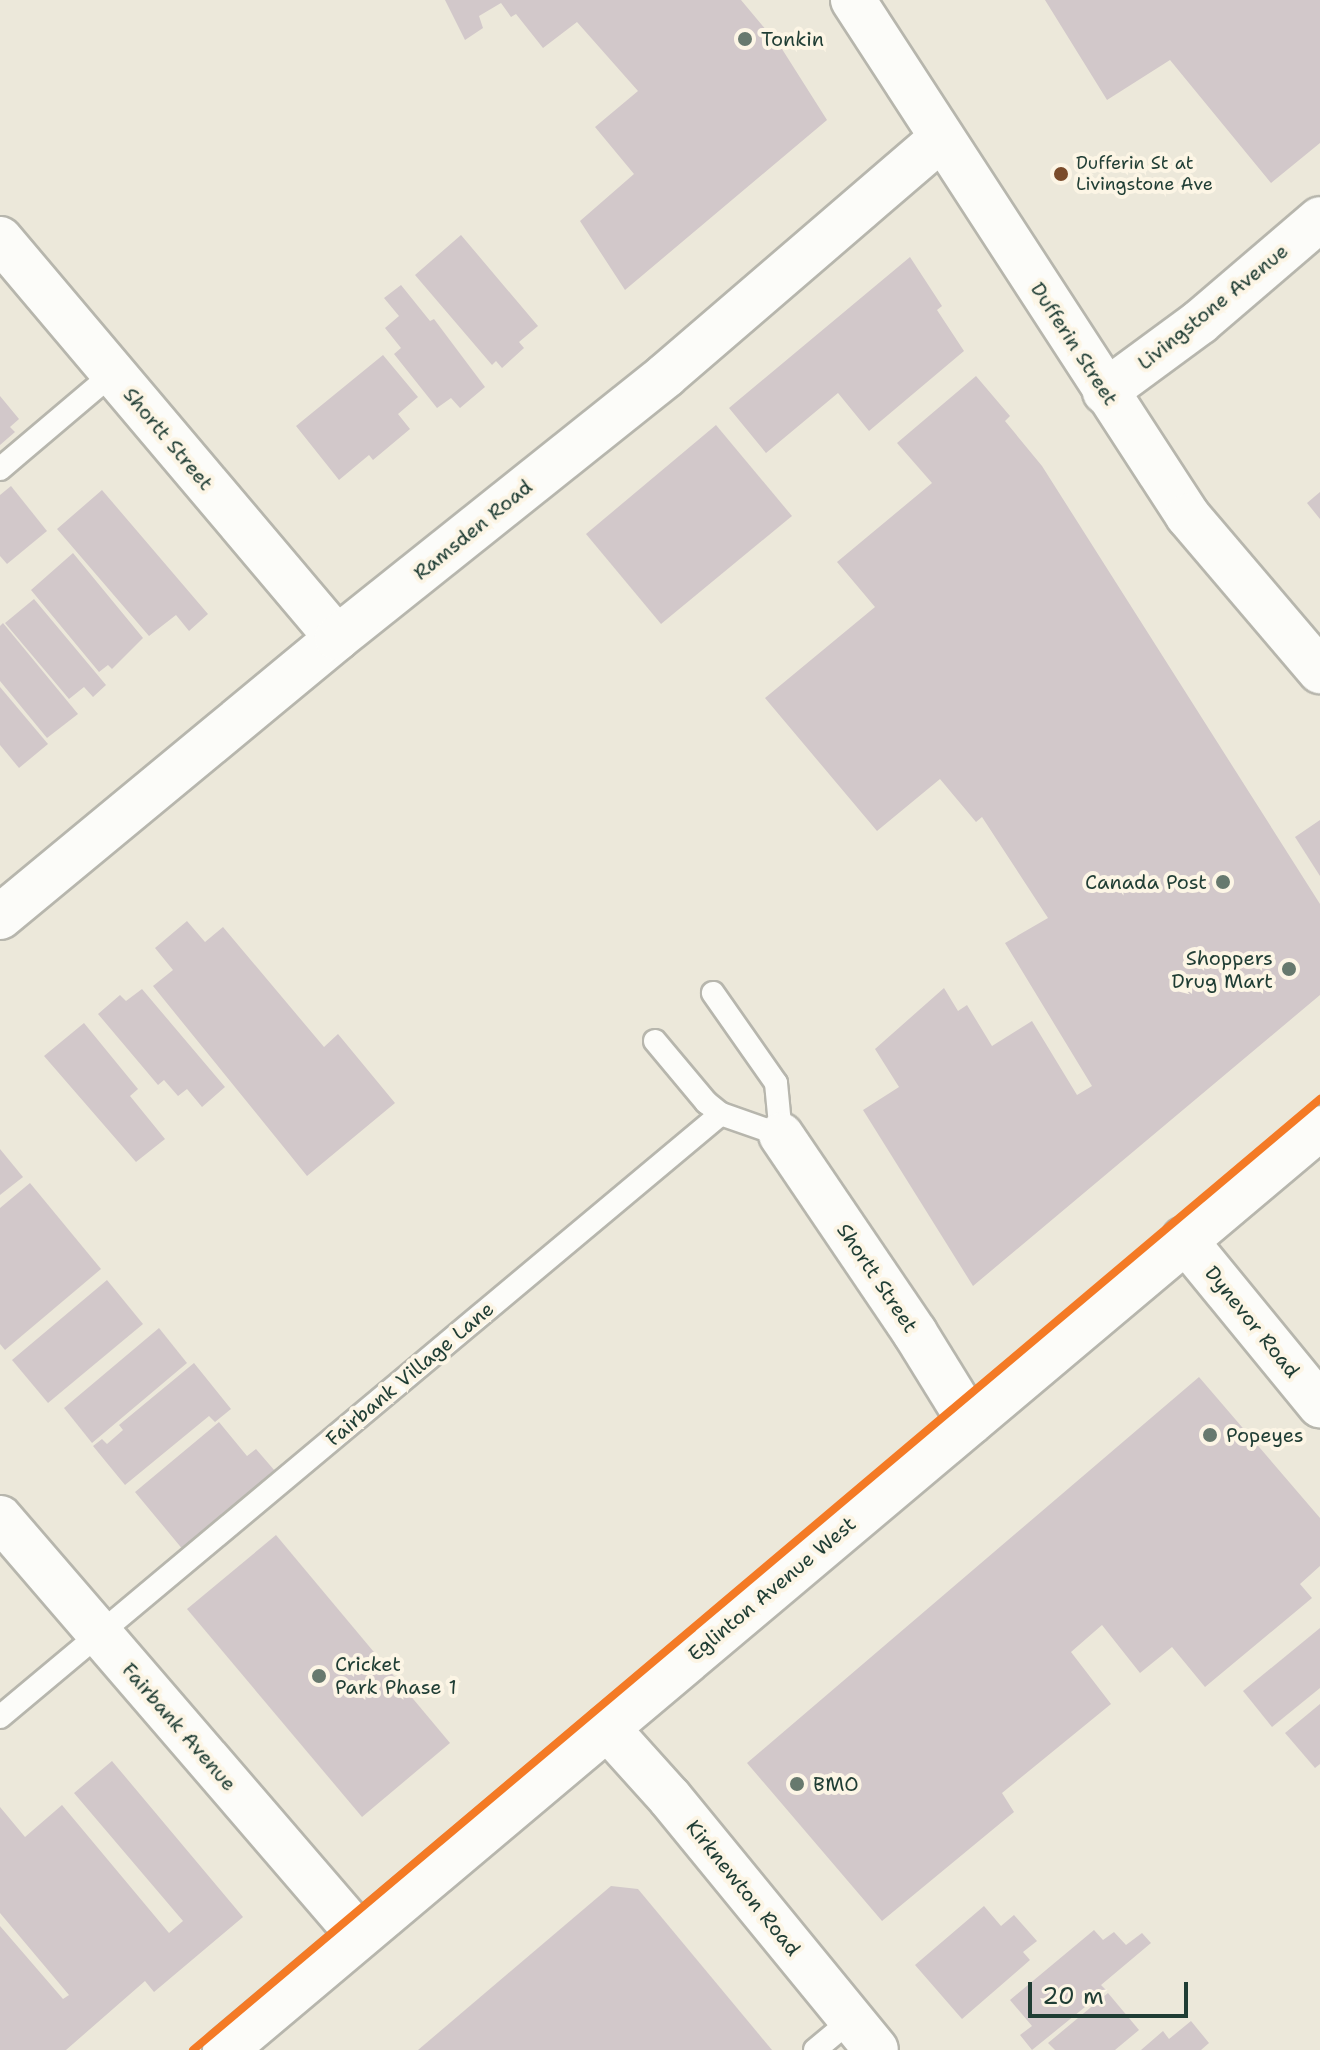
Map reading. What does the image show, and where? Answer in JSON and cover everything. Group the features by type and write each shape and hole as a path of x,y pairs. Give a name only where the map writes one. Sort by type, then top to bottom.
{"street":[{"name":"Dufferin Street","path":"853,0 1188,516 1320,671"},
{"name":"Ramsden Road","path":"0,917 337,638 665,376 942,138"},
{"name":"Livingstone Avenue","path":"1105,392 1200,322 1320,219"},
{"name":"Shortt Street","path":"0,239 337,638"},
{"name":"Eglinton Avenue West","path":"225,2050 1184,1239 1320,1128"},
{"name":"Shortt Street","path":"781,1135 915,1333 970,1422"},
{"name":"Dynevor Road","path":"1184,1239 1320,1405"},
{"name":"Fairbank Avenue","path":"0,1518 359,1935"},
{"name":"Kirknewton Road","path":"607,1728 670,1798 864,2035"}],"lane":[{"path":"0,469 113,373"},
{"path":"655,1041 706,1102 721,1114 781,1135 776,1083 713,993"},
{"name":"Fairbank Village Lane","path":"0,1717 721,1114"},
{"path":"815,2050 864,2035"}],"building":[{"path":"445,0 741,0 782,49 827,120 625,290 580,221 634,174 595,127 638,91 577,22 543,48 516,14 511,17 501,3 479,16 483,28 465,40"},
{"path":"1045,0 1320,0 1320,143 1271,183 1170,60 1107,100"},
{"path":"461,235 538,326 519,342 524,348 502,368 496,361 492,365 415,275"},
{"path":"910,257 942,306 937,310 964,351 869,431 838,393 766,453 729,408"},
{"path":"401,285 430,321 434,319 485,387 460,408 451,398 437,408 394,354 401,348 385,328 399,316 384,298"},
{"path":"383,355 418,397 398,414 410,429 373,460 369,455 339,480 296,426"},
{"path":"976,376 1010,416 1005,421 1042,466 1320,904 1320,995 973,1286 863,1110 899,1087 875,1049 944,988 958,1011 967,1005 992,1046 1032,1021 1077,1095 1092,1086 1005,943 1048,918 982,817 976,822 940,779 877,831 765,698 875,607 837,562 932,483 897,443"},
{"path":"0,396 19,419 10,427 15,432 0,445"},
{"path":"716,425 792,516 661,624 586,534"},
{"path":"11,486 47,531 7,564 0,556 0,495"},
{"path":"102,490 208,614 189,631 176,615 149,636 57,529"},
{"path":"1320,492 1320,519 1307,503"},
{"path":"73,553 143,638 112,669 108,665 99,672 31,590"},
{"path":"34,599 106,685 93,697 84,687 69,699 5,623"},
{"path":"3,623 78,714 47,738 0,681 0,626"},
{"path":"0,687 48,744 19,768 0,745"},
{"path":"1320,820 1320,876 1295,837"},
{"path":"187,921 205,942 223,927 324,1047 338,1034 395,1103 307,1176 153,986 173,970 155,948"},
{"path":"142,989 225,1087 202,1107 187,1089 178,1096 164,1080 158,1085 98,1014 120,995 126,1001"},
{"path":"84,1023 138,1089 130,1096 165,1139 136,1162 44,1056"},
{"path":"0,1149 23,1177 0,1195"},
{"path":"30,1183 101,1269 5,1350 0,1344 0,1208"},
{"path":"107,1280 143,1324 48,1403 12,1360"},
{"path":"159,1328 187,1363 92,1443 64,1408"},
{"path":"194,1363 231,1409 215,1422 209,1416 125,1485 93,1446 102,1439 107,1444 123,1430 119,1425"},
{"path":"1199,1377 1320,1518 1320,1566 1300,1584 1312,1598 1205,1687 1172,1647 1140,1673 1102,1625 1071,1652 1111,1704 1002,1793 1014,1812 882,1921 747,1763"},
{"path":"219,1422 247,1456 256,1449 281,1478 189,1557 135,1492"},
{"name":"Cricket Park Phase 1","path":"276,1535 450,1743 362,1817 187,1609"},
{"path":"1320,1628 1320,1688 1272,1727 1243,1691"},
{"path":"1320,1704 1320,1764 1315,1768 1285,1733"},
{"path":"112,1761 243,1917 154,1992 145,1981 66,2050 0,2050 0,1926 63,1999 69,1995 0,1913 0,1807 25,1837 62,1805 169,1933 183,1921 74,1793"},
{"path":"611,1886 638,1889 772,2050 418,2050"},
{"path":"984,1906 1001,1926 1014,1915 1037,1941 1023,1952 1030,1960 962,2019 915,1965"},
{"path":"1094,1930 1103,1940 1114,1932 1126,1945 1142,1933 1151,1943 1101,1985 1106,1990 1032,2050 1020,2035 1032,2026 1010,2000"},
{"path":"1108,1993 1139,2030 1115,2050 1055,2050 1048,2043"},
{"path":"1191,2021 1209,2043 1201,2050 1141,2050 1163,2031 1169,2039"}],"transit line":[{"path":"193,2050 1320,1099"}],"place":[{"name":"Tonkin","path":"745,39"},
{"name":"Dufferin St at Livingstone Ave","path":"1061,174"},
{"name":"Canada Post","path":"1223,882"},
{"name":"Shoppers Drug Mart","path":"1289,969"},
{"name":"Popeyes","path":"1210,1435"},
{"name":"Cricket Park Phase 1","path":"319,1676"},
{"name":"BMO","path":"797,1784"}]}
